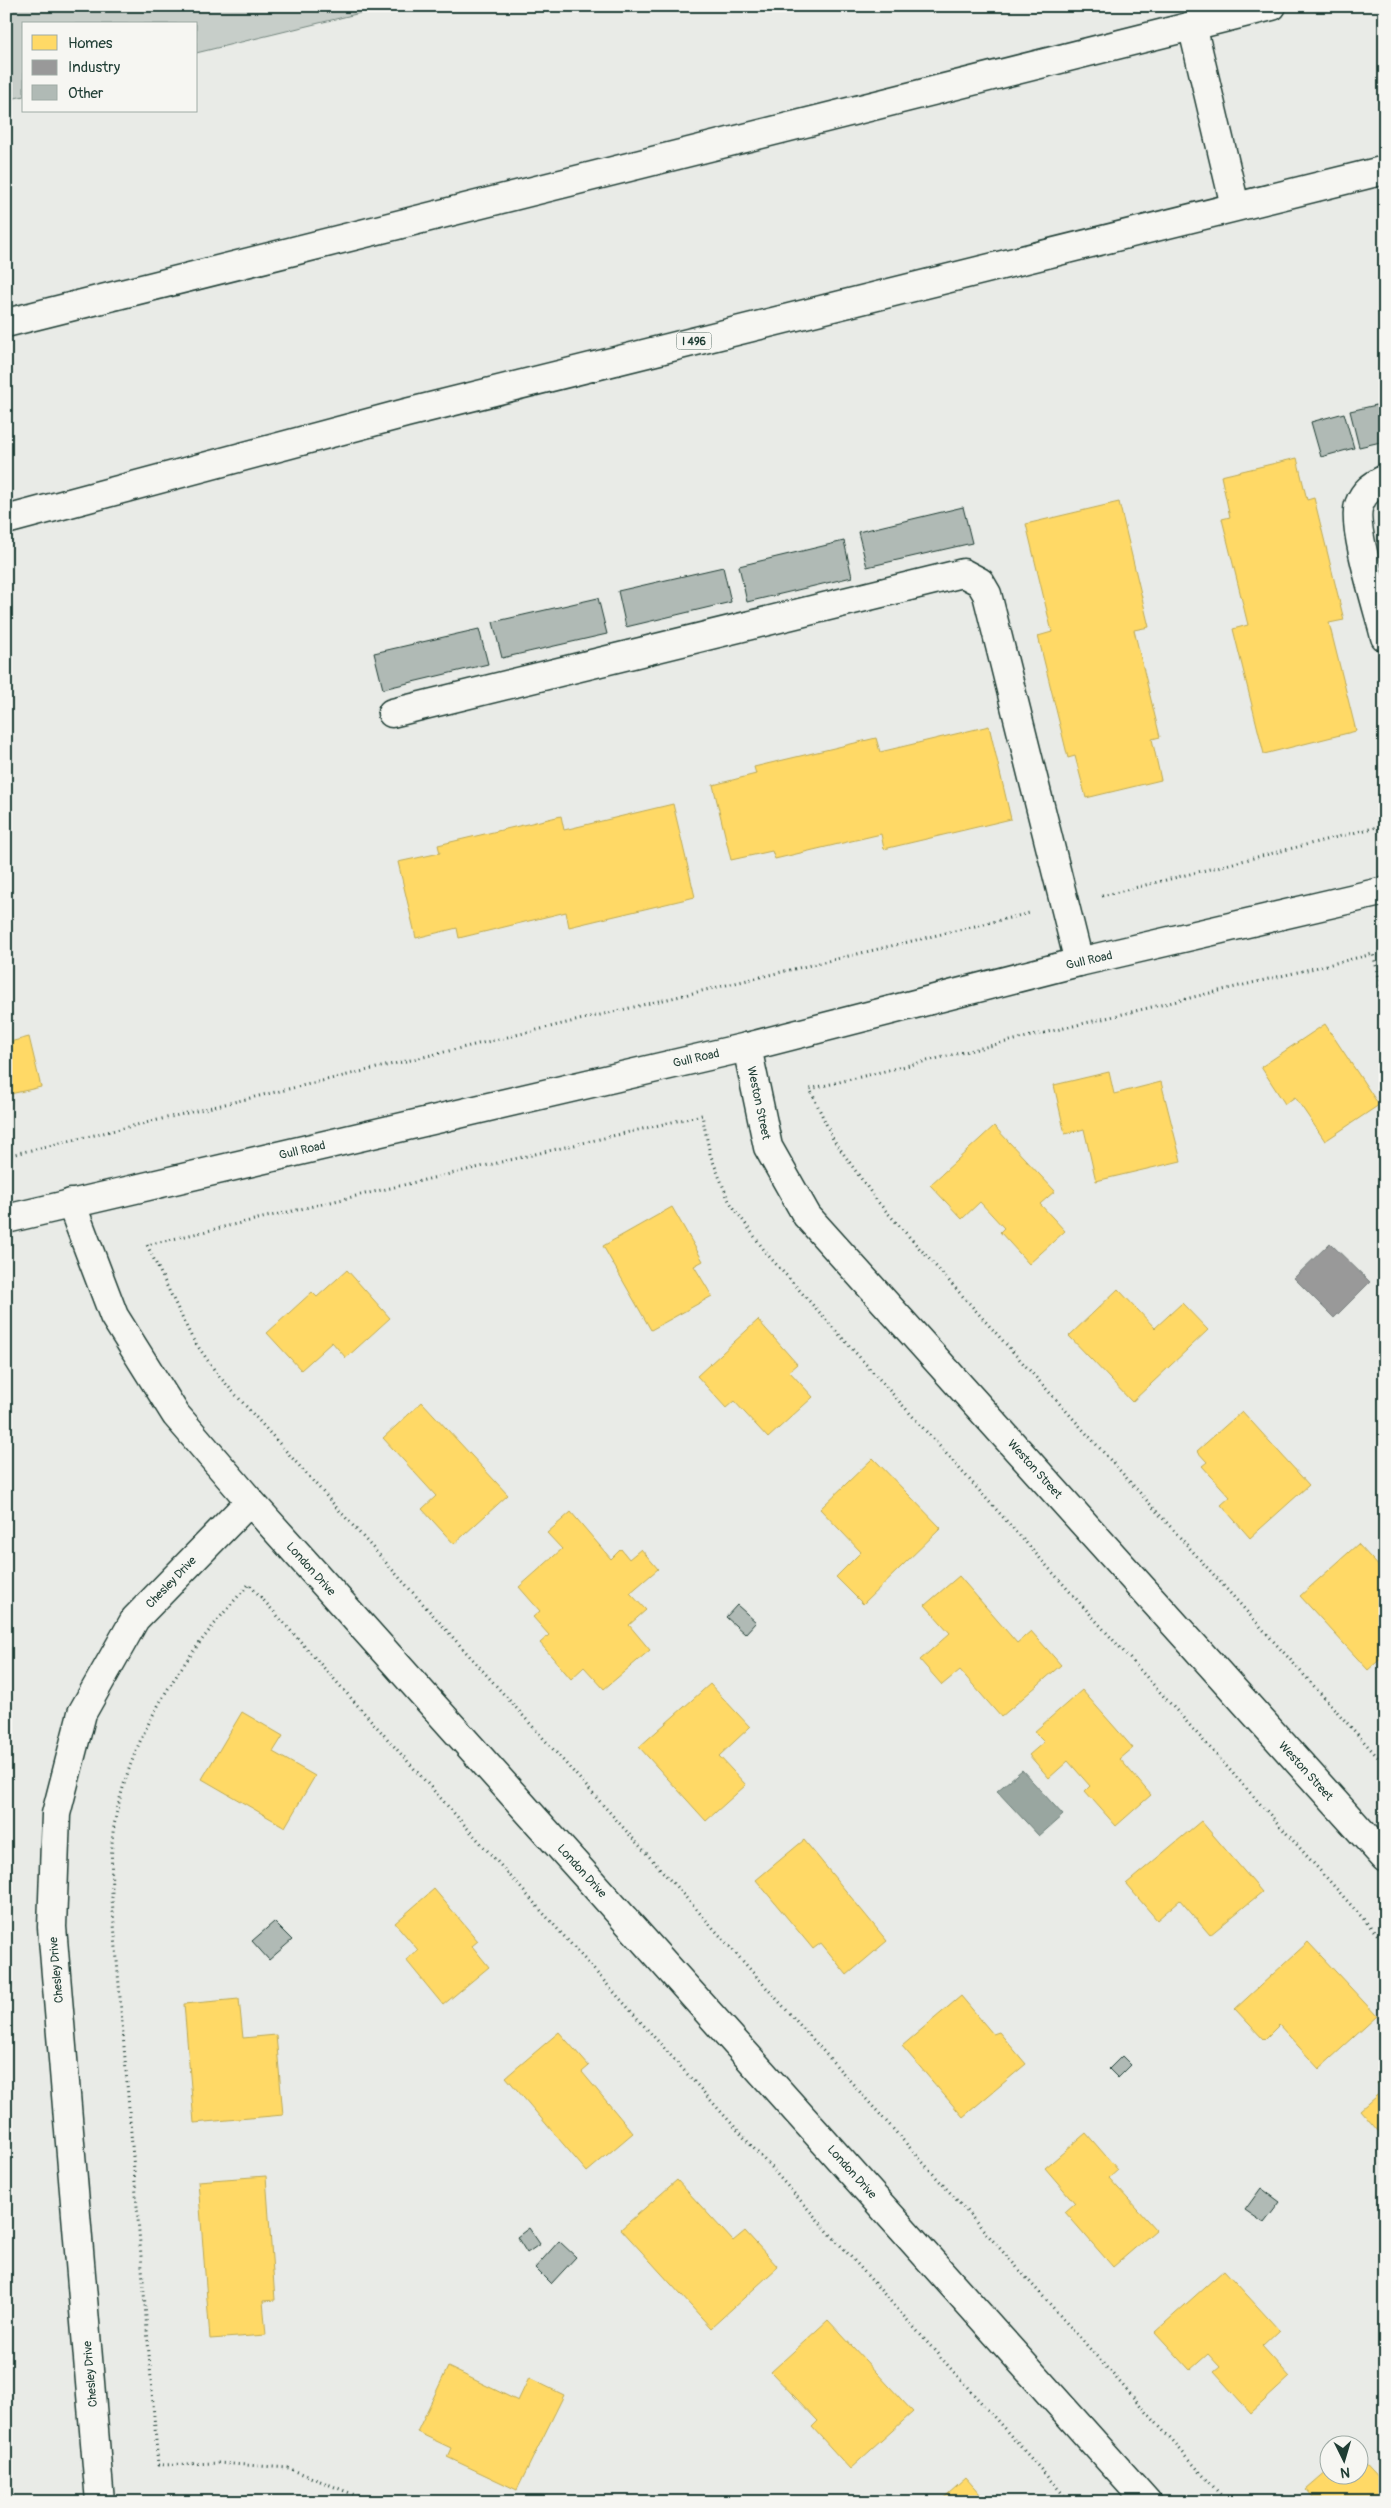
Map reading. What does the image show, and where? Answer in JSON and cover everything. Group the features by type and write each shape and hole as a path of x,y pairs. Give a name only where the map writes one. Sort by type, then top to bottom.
{"main road":[{"path":"6,323 1272,6"},
{"path":"1192,25 1235,206"},
{"name":"I 496","path":"6,520 406,413 1385,170"},
{"path":"1385,479 1368,488 1358,507 1359,532 1385,637"},
{"path":"392,713 963,573 980,582 988,594 1078,962"},
{"name":"Gull Road","path":"6,1218 747,1047 1078,962 1385,891"},
{"name":"Weston Street","path":"747,1047 768,1147 807,1216 1385,1858"},
{"name":"London Drive","path":"71,1203 114,1316 176,1415 250,1501 1147,2502"},
{"name":"Chesley Drive","path":"100,2502 52,1927 56,1814 82,1712 135,1619 250,1501"}],"path":[{"path":"6,1156 1064,905 1385,826"},
{"path":"1385,1000 1373,954 810,1089 833,1139 877,1201 1385,1765"},
{"path":"1227,2502 218,1376 192,1338 147,1245 702,1115 710,1154 729,1202 767,1254 1385,1943"},
{"path":"372,2502 288,2468 218,2463 158,2465 112,1899 114,1827 134,1754 167,1688 212,1624 249,1584 1070,2502"}],"shaded area":[{"path":"6,6 389,6 198,53 198,22 22,22 22,96 6,100"},
{"path":"1022,1770 1063,1815 1039,1836 997,1791"}],"building: Homes":[{"path":"1297,458 1307,500 1314,498 1344,620 1329,623 1356,731 1264,754 1233,629 1248,625 1222,519 1230,517 1221,476"},
{"path":"1119,502 1149,627 1134,630 1160,737 1152,739 1161,780 1086,798 1075,756 1068,758 1038,636 1052,632 1026,524"},
{"path":"989,726 1011,819 884,849 881,834 775,859 772,851 731,860 713,785 756,774 754,767 876,738 880,752"},
{"path":"673,804 695,897 569,927 566,912 459,938 457,928 416,938 398,862 440,853 438,845 561,816 564,830"},
{"path":"1325,1024 1379,1105 1325,1141 1295,1097 1285,1104 1261,1067"},
{"path":"29,1037 41,1087 6,1095 6,1043"},
{"path":"1109,1072 1114,1094 1161,1082 1181,1161 1096,1181 1084,1129 1065,1134 1054,1085"},
{"path":"994,1126 1055,1191 1040,1204 1065,1231 1029,1264 1000,1232 1004,1228 980,1202 962,1219 930,1185"},
{"path":"672,1207 703,1261 694,1266 712,1296 651,1330 603,1246"},
{"path":"347,1270 390,1318 346,1358 332,1342 301,1370 267,1333 312,1292 317,1297"},
{"path":"1118,1289 1155,1328 1182,1303 1208,1330 1132,1402 1069,1336"},
{"path":"758,1320 797,1364 789,1371 813,1397 768,1438 734,1401 726,1408 697,1376"},
{"path":"422,1402 508,1495 454,1544 422,1509 436,1496 383,1438"},
{"path":"1242,1411 1309,1485 1250,1538 1221,1505 1230,1497 1202,1466 1207,1462 1197,1451"},
{"path":"873,1458 941,1528 863,1604 836,1577 861,1552 820,1509"},
{"path":"571,1512 611,1559 621,1549 629,1559 641,1549 658,1569 630,1593 646,1610 629,1625 650,1650 604,1689 584,1667 571,1679 540,1643 549,1635 533,1617 540,1611 519,1587 562,1549 547,1533"},
{"path":"1358,1544 1385,1573 1385,1655 1368,1670 1300,1596"},
{"path":"959,1576 1017,1643 1031,1631 1061,1665 1001,1717 960,1670 942,1685 920,1660 950,1633 925,1605"},
{"path":"710,1684 750,1727 719,1756 746,1785 706,1821 639,1747"},
{"path":"1082,1690 1133,1748 1120,1759 1151,1795 1116,1826 1085,1791 1090,1786 1068,1761 1049,1778 1029,1755 1044,1742 1034,1732"},
{"path":"242,1712 283,1736 273,1752 315,1776 285,1827 202,1779"},
{"path":"1201,1821 1262,1892 1210,1935 1180,1900 1157,1920 1126,1884"},
{"path":"804,1840 887,1941 847,1975 821,1943 813,1949 756,1880"},
{"path":"434,1889 478,1941 472,1946 489,1967 443,2005 406,1960 418,1950 395,1923"},
{"path":"1308,1942 1377,2016 1319,2069 1279,2025 1264,2040 1235,2009"},
{"path":"961,1996 993,2034 999,2032 1026,2064 963,2117 902,2046"},
{"path":"239,1999 243,2038 276,2035 283,2115 194,2123 184,2004"},
{"path":"559,2032 589,2066 582,2072 633,2133 587,2172 506,2077"},
{"path":"1385,2076 1385,2139 1360,2110 1383,2090 1377,2083"},
{"path":"1086,2133 1118,2170 1109,2178 1156,2230 1113,2267 1065,2212 1075,2203 1045,2168"},
{"path":"266,2176 275,2300 263,2301 266,2335 210,2339 198,2181"},
{"path":"677,2180 733,2241 745,2231 778,2267 711,2328 621,2229"},
{"path":"1224,2270 1279,2330 1262,2346 1290,2377 1251,2413 1214,2372 1220,2367 1208,2354 1190,2370 1155,2332"},
{"path":"828,2320 913,2412 850,2469 812,2427 818,2421 771,2372"},
{"path":"448,2367 518,2401 529,2378 564,2395 517,2490 447,2457 451,2448 417,2432"},
{"path":"1368,2467 1385,2485 1385,2502 1316,2502 1306,2490 1318,2480 1318,2486 1368,2486"},
{"path":"966,2478 987,2502 939,2502"}],"building: Industry":[{"path":"1330,1243 1370,1282 1334,1318 1294,1278"}],"building: Other":[{"path":"1385,403 1385,441 1359,447 1350,411"},
{"path":"1344,413 1354,448 1321,457 1311,422"},
{"path":"963,507 972,543 867,567 858,532"},
{"path":"844,541 852,577 747,602 739,566"},
{"path":"723,567 731,602 626,627 618,591"},
{"path":"598,598 607,634 502,658 493,622"},
{"path":"479,629 488,664 383,689 374,653"},
{"path":"737,1605 756,1622 745,1634 726,1617"},
{"path":"274,1922 292,1940 269,1960 252,1941"},
{"path":"1122,2056 1131,2065 1118,2078 1109,2069"},
{"path":"1261,2188 1280,2202 1264,2223 1245,2210"},
{"path":"529,2228 540,2244 527,2253 517,2237"},
{"path":"559,2241 576,2257 551,2284 535,2268"}]}
